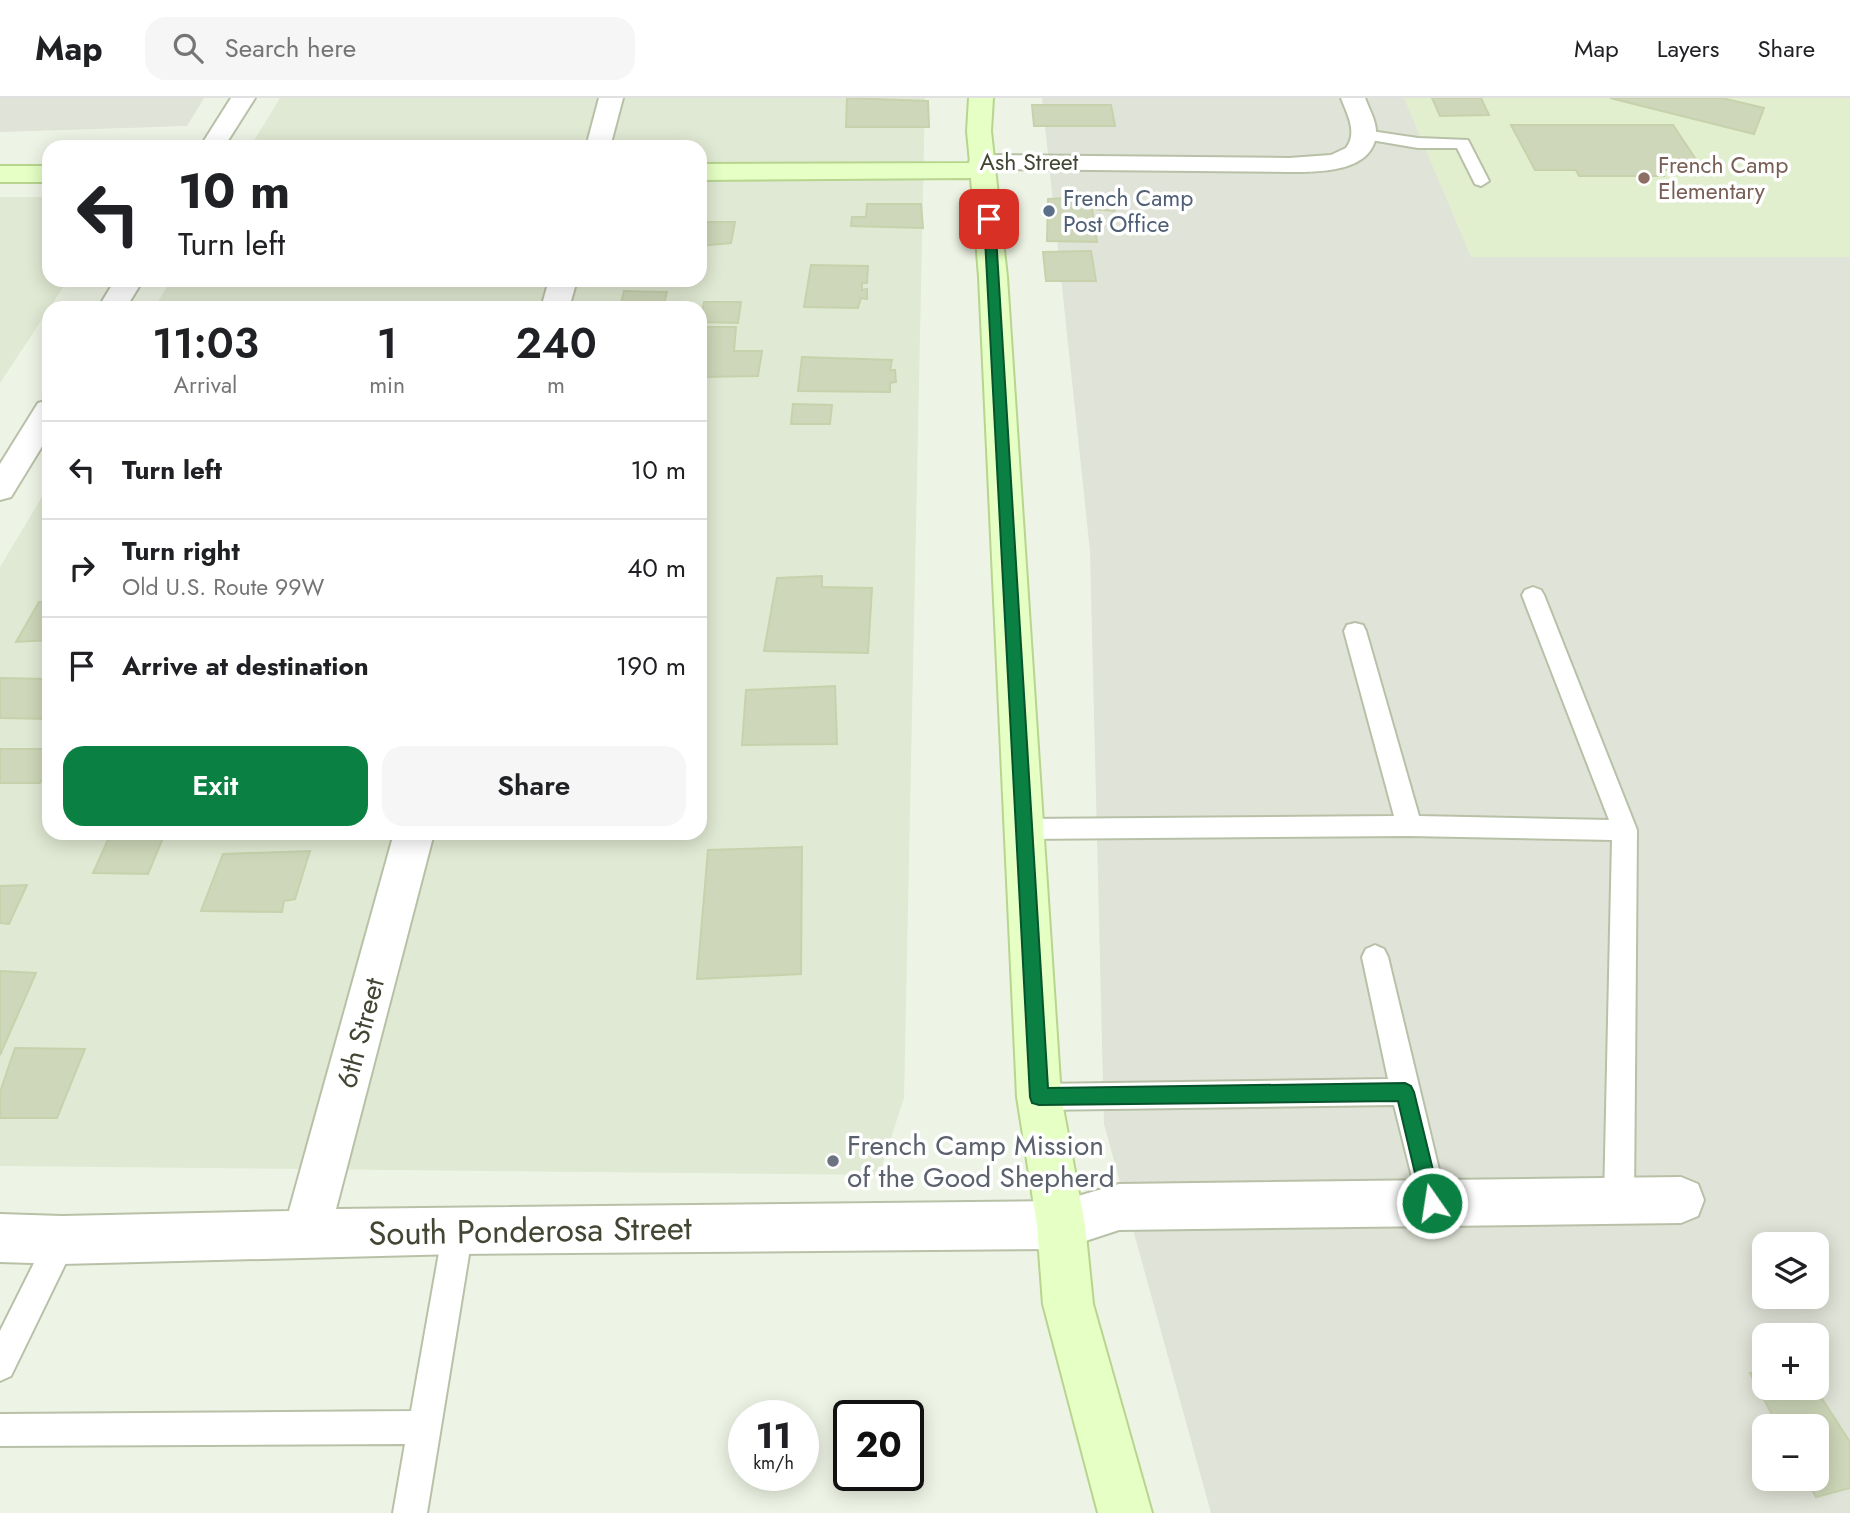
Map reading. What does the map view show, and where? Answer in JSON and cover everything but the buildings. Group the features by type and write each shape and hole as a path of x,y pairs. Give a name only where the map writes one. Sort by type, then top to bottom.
{"main road":[{"path":"981,98 981,166 984,200 989,219 993,278 1039,1097 1060,1225 1068,1304 1125,1513"},
{"name":"Ash Street","path":"707,163 981,166"},
{"path":"0,166 42,166"},
{"name":"Ash Street","path":"707,172 981,166"},
{"path":"0,174 42,174"}],"street":[{"path":"216,140 243,98"},
{"path":"600,140 611,98"},
{"path":"1353,98 1360,144"},
{"name":"Ash Street","path":"981,166 1289,165 1337,161 1360,144"},
{"path":"0,489 42,421"},
{"name":"6th Street","path":"306,1234 412,840"},
{"name":"South Ponderosa Street","path":"0,1238 62,1240 458,1230 1060,1225 1119,1207 1681,1200"}],"lane":[{"path":"1360,144 1462,144 1481,181"},
{"path":"1533,595 1625,830 1619,1201"},
{"path":"1354,631 1409,826"},
{"path":"1023,829 1409,826 1625,830"},
{"path":"1375,957 1432,1203"},
{"path":"1039,1097 1405,1092"},
{"path":"410,1513 458,1230"},
{"path":"0,1365 62,1240"},
{"path":"0,1430 425,1427"}],"shaded area":[{"path":"0,98 204,98 187,126 0,132"},
{"path":"280,98 925,98 904,1098 879,1175 0,1166 0,567 42,497 42,840 707,840 707,301 158,301 167,287 707,287 707,140 254,140"},
{"path":"1042,98 1850,98 1850,1513 1211,1513 1104,1124 1090,551"},
{"name":"French Camp Elementary","path":"1404,98 1850,98 1850,257 1471,257"},
{"path":"0,197 42,197 42,287 63,287 54,301 42,301 42,319 0,383"}],"place":[{"name":"French Camp Elementary","path":"1644,178"},
{"name":"French Camp Post Office","path":"1049,211"},
{"name":"French Camp Mission of the Good Shepherd","path":"833,1161"}],"route":[{"path":"989,219 1039,1097 1405,1092 1432,1203"}]}
